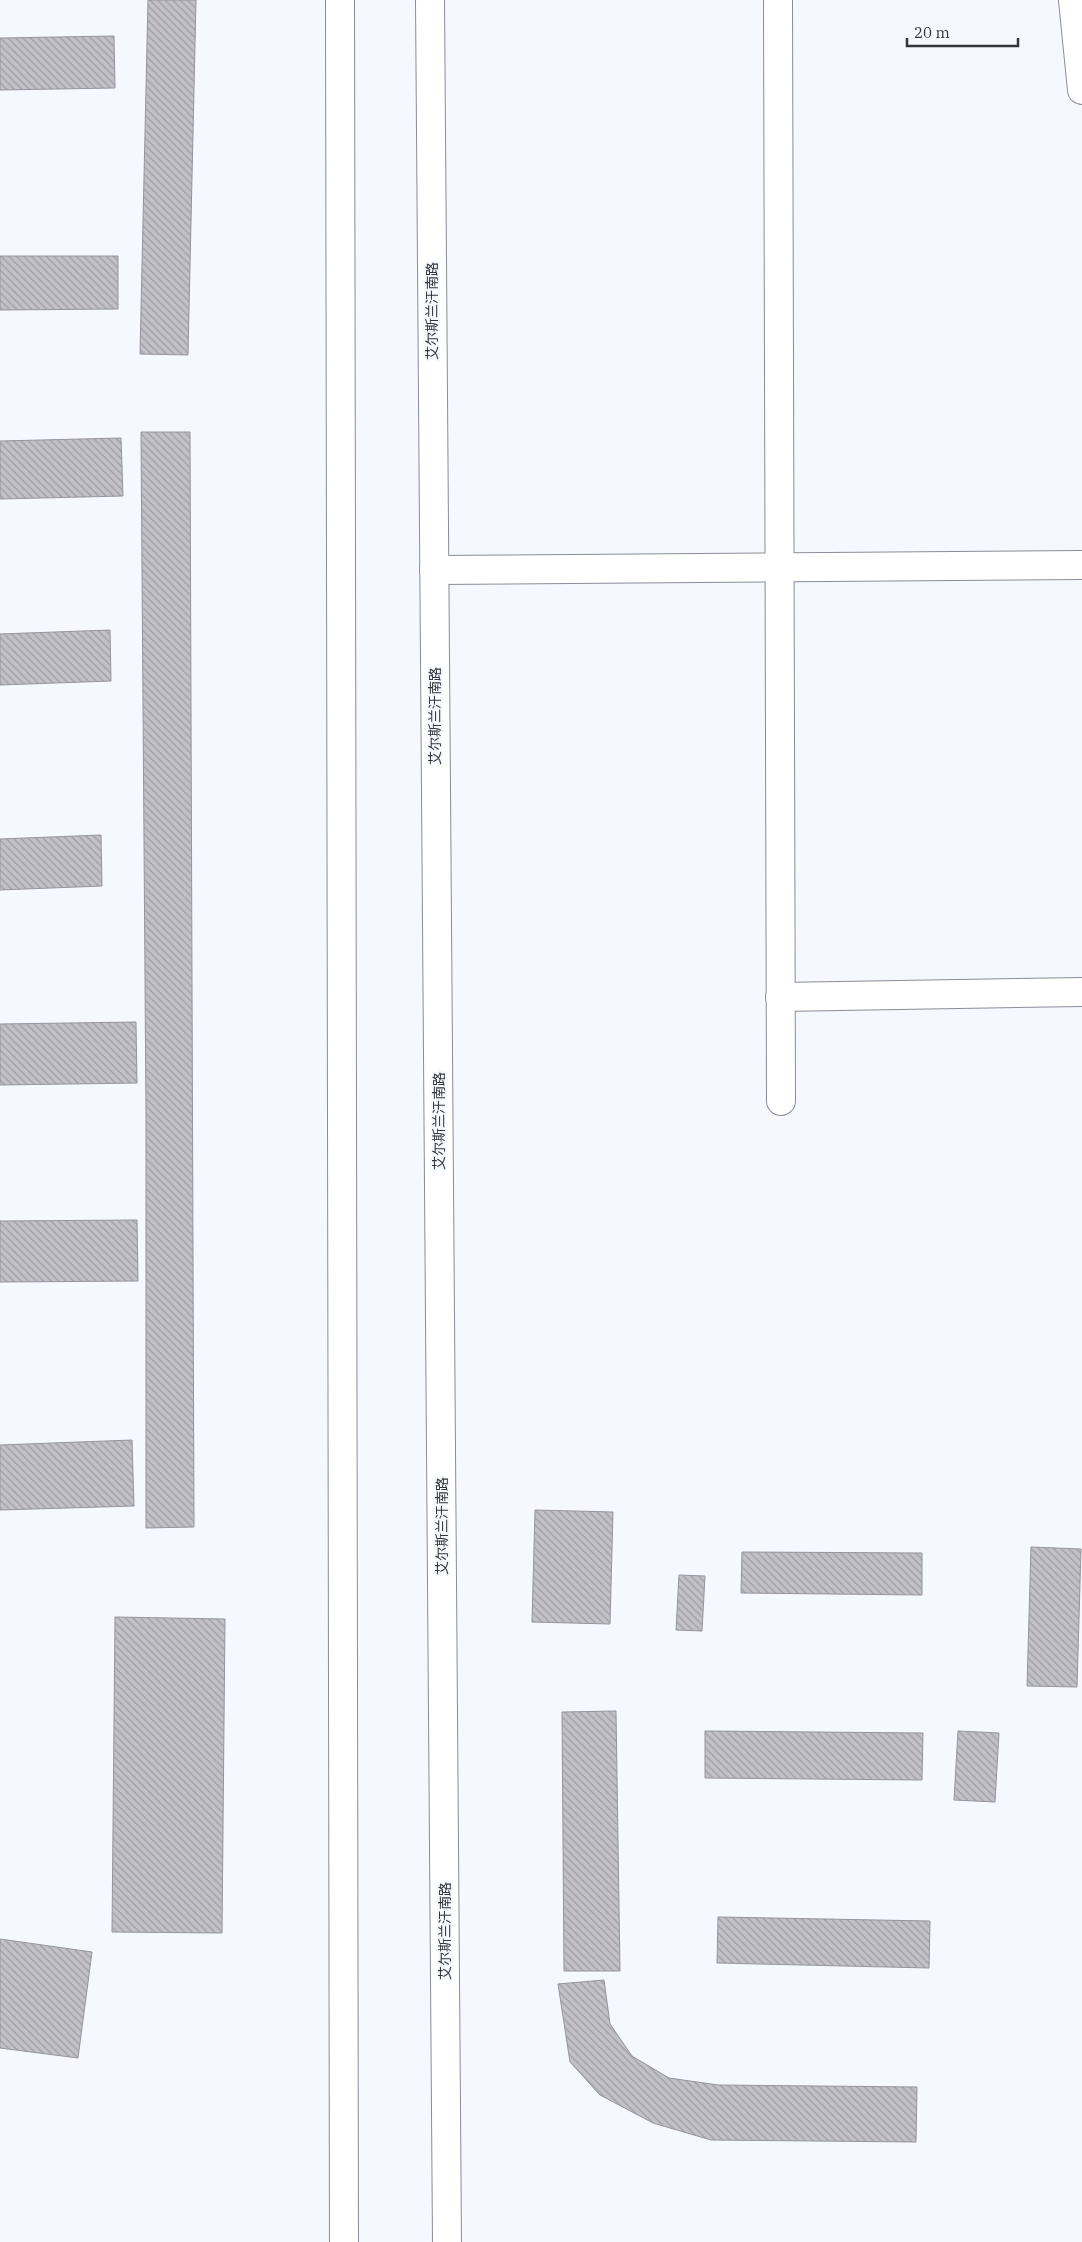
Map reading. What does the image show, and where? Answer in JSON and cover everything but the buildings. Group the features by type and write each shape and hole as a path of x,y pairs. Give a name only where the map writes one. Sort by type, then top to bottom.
{"main road":[{"path":"340,0 344,2242"},
{"name":"艾尔斯兰汗南路","path":"430,0 447,2242"},
{"path":"778,0 781,1101"},
{"path":"1073,0 1082,90"},
{"path":"434,570 1082,565"},
{"path":"780,997 1082,992"}]}
